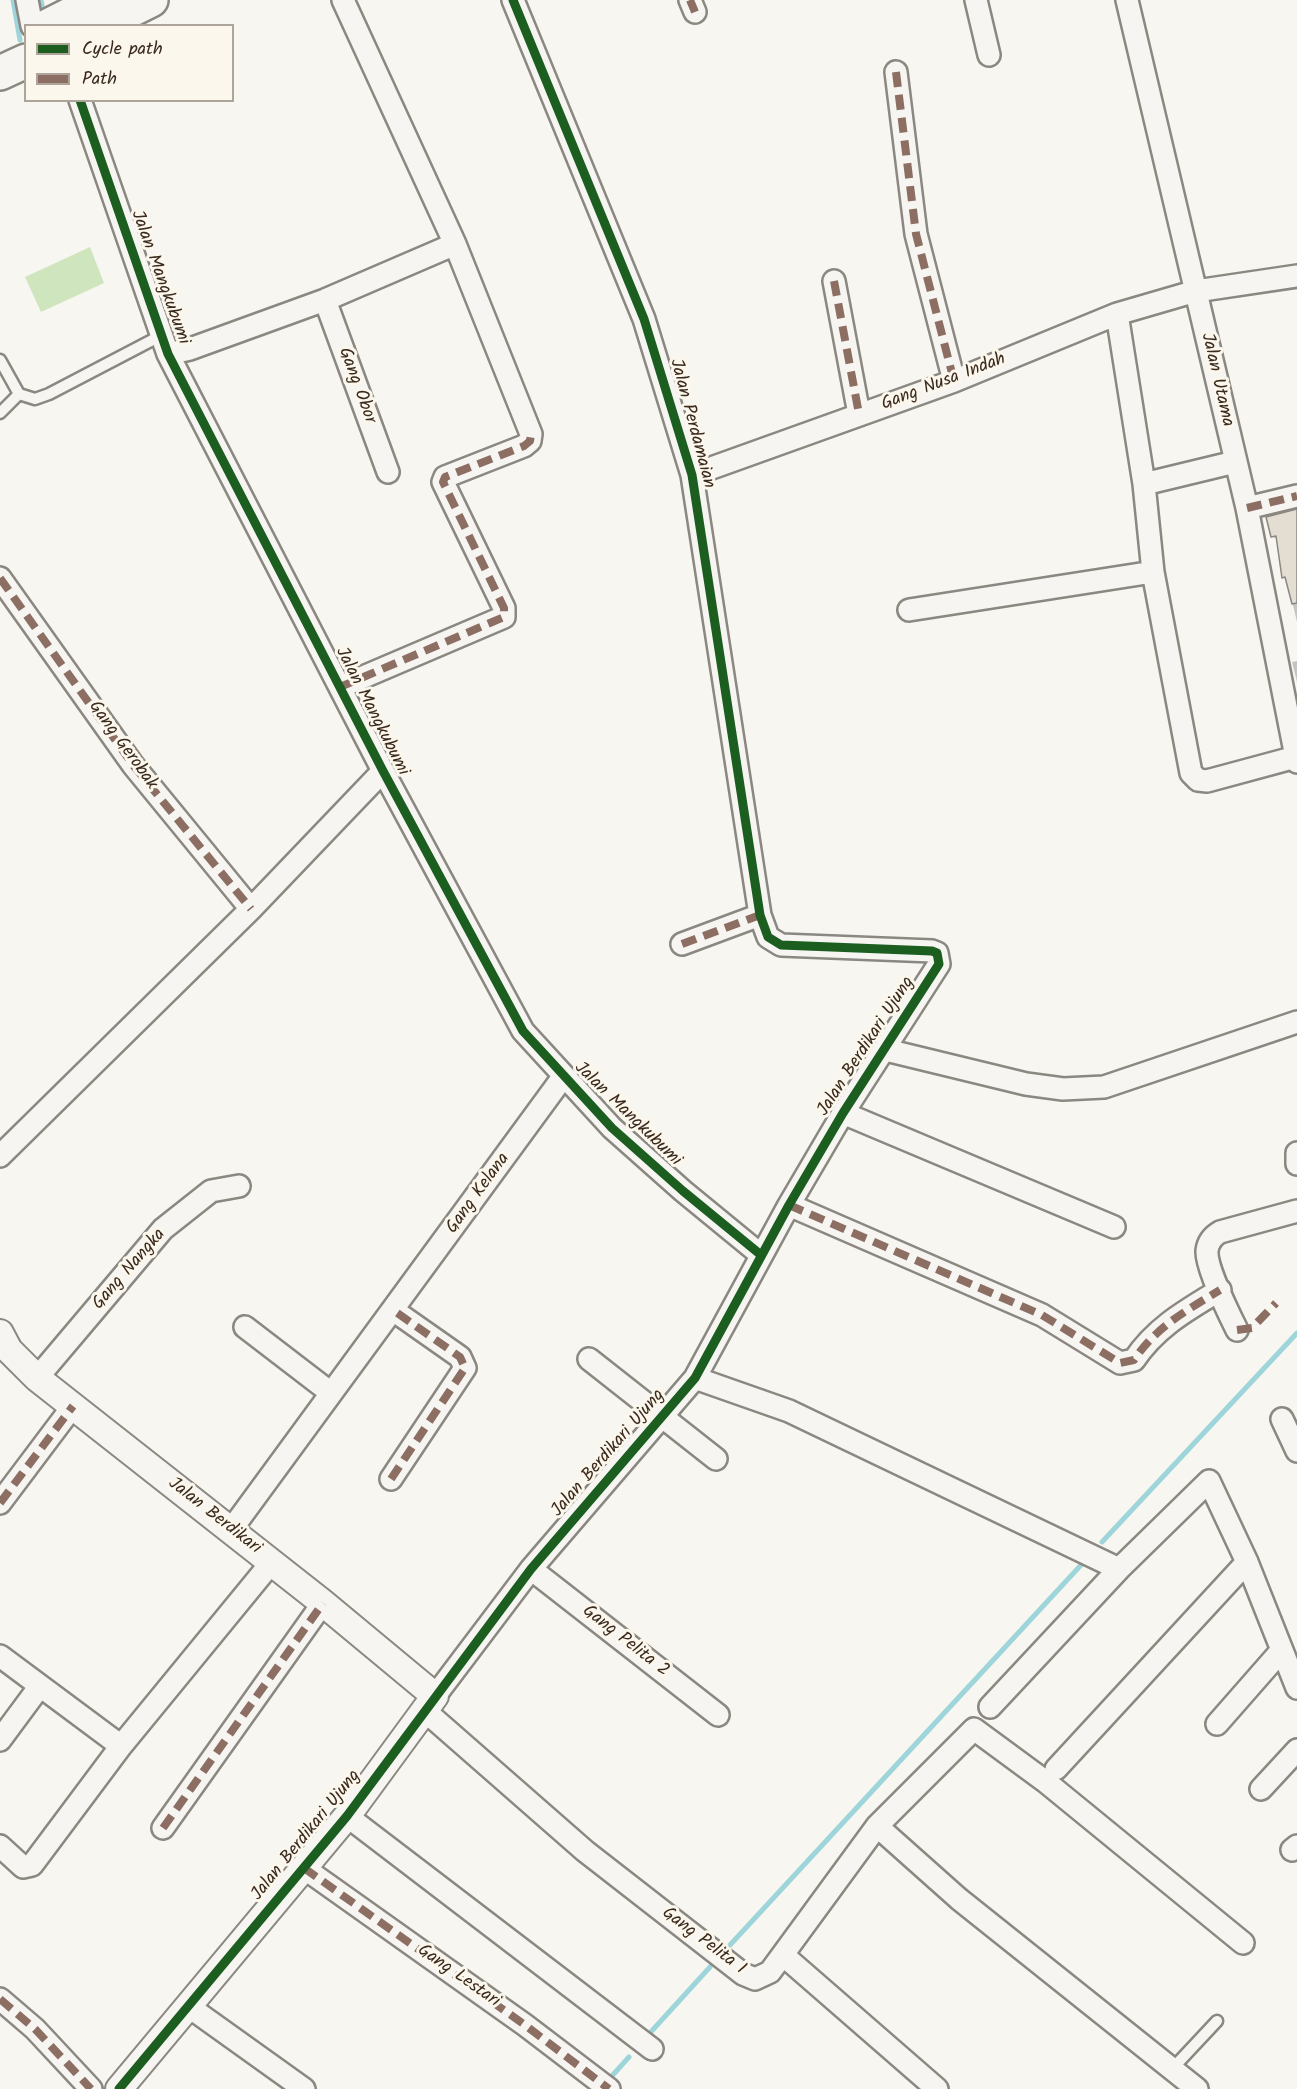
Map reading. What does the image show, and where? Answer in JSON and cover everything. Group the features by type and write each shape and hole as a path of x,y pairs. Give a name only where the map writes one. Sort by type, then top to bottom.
{"main road":[{"path":"52,24 99,0"},
{"path":"103,24 151,0"},
{"path":"0,49 24,38"},
{"path":"0,73 24,62"}],"street":[{"path":"27,0 32,24"},
{"path":"340,687 504,617 506,614 443,482 445,477 524,446 530,441 531,434 455,244 343,0"},
{"name":"Jalan Perdamaian","path":"513,0 644,319 692,475 760,915"},
{"path":"976,0 989,55"},
{"name":"Jalan Utama","path":"1127,0 1247,508 1296,760"},
{"path":"896,72 916,234 954,381"},
{"name":"Jalan Mangkubumi","path":"81,102 165,345 383,771 524,1031 563,1077 612,1128 683,1191 761,1255"},
{"path":"165,345 190,349 325,300 455,244"},
{"name":"Gang Nusa Indah","path":"692,475 954,381 1117,314 1196,291 1297,276"},
{"path":"834,281 859,414"},
{"name":"Gang Obor","path":"325,300 388,472"},
{"path":"1117,314 1144,484 1153,572 1191,773 1198,780 1207,781 1296,760"},
{"path":"1144,484 1235,462"},
{"path":"1247,508 1297,496"},
{"path":"909,610 1153,572"},
{"name":"Gang Gerobak","path":"0,578 133,765 251,909"},
{"path":"0,1156 251,909 383,771"},
{"path":"682,944 760,915"},
{"name":"Jalan Berdikari Ujung","path":"119,2089 347,1816 531,1569 695,1378 761,1255 843,1113 886,1050 939,964 937,953 781,945 768,938 760,915"},
{"path":"886,1050 1026,1084 1063,1089 1104,1087 1297,1022"},
{"name":"Gang Kelana","path":"231,1530 563,1077"},
{"path":"843,1113 1114,1227"},
{"path":"1297,1153 1297,1164"},
{"name":"Gang Nangka","path":"38,1378 163,1229 211,1191 240,1186"},
{"path":"789,1205 1042,1315 1120,1363 1134,1360 1145,1343 1163,1326 1220,1290"},
{"path":"1237,1330 1207,1252 1215,1235 1297,1211"},
{"path":"391,1479 465,1368 460,1357 393,1310"},
{"path":"245,1327 331,1393"},
{"name":"Jalan Berdikari","path":"0,1333 9,1350 38,1378 323,1603 430,1703"},
{"path":"589,1359 716,1459"},
{"path":"695,1378 789,1411 1119,1569"},
{"path":"0,1503 73,1406"},
{"path":"1282,1419 1297,1451"},
{"path":"990,1707 1119,1569 1209,1481 1247,1562 1297,1688"},
{"path":"1056,1769 1247,1562"},
{"path":"0,1846 23,1867 32,1865 122,1746 271,1563"},
{"name":"Gang Pelita 2","path":"531,1569 718,1715"},
{"path":"163,1828 323,1603"},
{"path":"1217,1724 1281,1651"},
{"path":"0,1656 122,1746"},
{"path":"0,1740 40,1686"},
{"name":"Gang Pelita 1","path":"430,1703 585,1851 743,1974 755,1979 763,1977 783,1955 877,1826 974,1729 1046,1782 1243,1943"},
{"path":"1261,1790 1297,1750"},
{"path":"347,1816 652,2049"},
{"path":"877,1826 959,1899 1197,2089"},
{"name":"Gang Lestari","path":"304,1868 525,2025 609,2089"},
{"path":"783,1955 937,2089"},
{"path":"0,1999 35,2030 91,2089"},
{"path":"188,2006 304,2089"}],"lane":[{"path":"0,360 19,394 35,399 165,345"},
{"path":"0,413 19,394"},
{"path":"1173,2068 1217,2021"}],"green space":[{"path":"90,247 104,283 41,312 25,277"}],"building":[{"path":"1297,509 1297,603 1292,604 1285,577 1282,578 1276,536 1271,537 1266,517"}],"waterway":[{"path":"13,0 20,40"},
{"path":"41,0 44,16"},
{"path":"1102,1542 1297,1333"},
{"path":"730,1945 1081,1565"},
{"path":"649,2034 710,1967"},
{"path":"611,2077 629,2057"}],"marked path":[{"path":"690,0 695,12"},
{"path":"896,72 916,234 954,381"},
{"path":"834,281 859,414"},
{"path":"340,687 504,617 504,608 443,482 445,477 524,446 530,441 531,434"},
{"path":"1247,508 1297,496"},
{"path":"0,578 133,765 251,909"},
{"path":"682,944 760,915"},
{"path":"789,1205 1042,1315 1120,1363 1134,1360 1162,1329 1184,1312 1220,1290"},
{"path":"1237,1330 1252,1328 1276,1303"},
{"path":"391,1479 465,1368 460,1357 393,1310"},
{"path":"0,1503 73,1406"},
{"path":"163,1828 323,1603"},
{"path":"304,1868 525,2025 609,2089"},
{"path":"0,1999 35,2029 91,2089"}],"cycle path":[{"path":"119,2089 347,1816 531,1569 695,1378 789,1205 843,1113 939,964 937,953 932,951 781,945 768,937 760,915 692,475 644,319 513,0"},
{"path":"81,102 168,354 383,771 523,1031 612,1128 683,1191 761,1255"}]}
